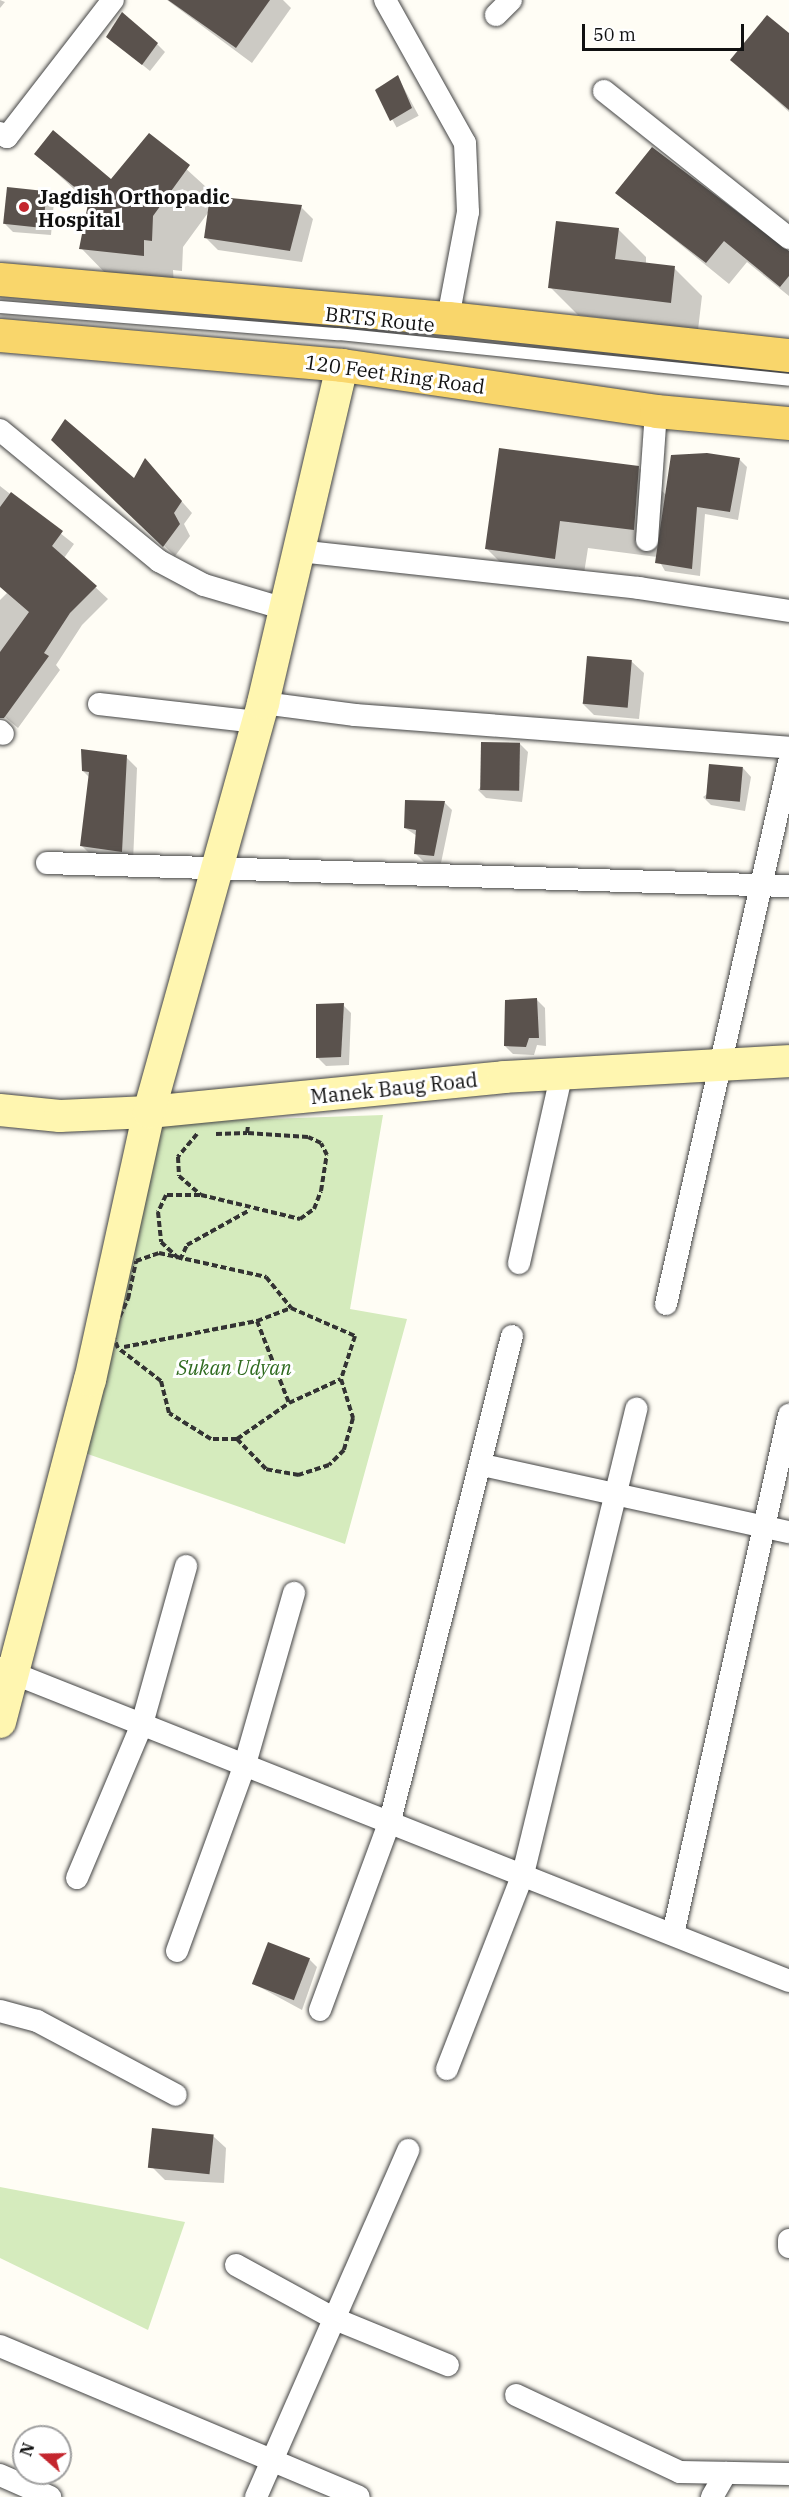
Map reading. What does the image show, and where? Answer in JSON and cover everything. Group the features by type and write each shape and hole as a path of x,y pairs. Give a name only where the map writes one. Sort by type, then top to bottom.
{"main road":[{"path":"0,279 448,318 789,355"},
{"name":"120 Feet Ring Road","path":"0,335 342,365 656,411 789,423"}],"street":[{"path":"0,133 7,137 113,0"},
{"path":"385,0 465,143 468,212 448,318"},
{"path":"604,92 789,238"},
{"path":"0,1722 6,1671 90,1380 149,1112 260,712 342,365"},
{"path":"646,540 656,411"},
{"path":"0,430 159,561 204,585 285,609"},
{"path":"299,551 639,588 789,611"},
{"path":"99,704 355,715 789,748"},
{"path":"666,1304 789,762"},
{"path":"47,863 217,870 789,885"},
{"name":"Manek Baug Road","path":"0,1110 60,1116 149,1112 561,1076 789,1061"},
{"path":"519,1263 561,1076"},
{"path":"320,2010 390,1821 483,1465 512,1336"},
{"path":"447,2069 523,1874 618,1495 636,1409"},
{"path":"673,1934 789,1415"},
{"path":"483,1465 789,1532"},
{"path":"77,1878 142,1724 186,1566"},
{"path":"177,1951 245,1764 294,1593"},
{"path":"6,1671 390,1821 789,1981"},
{"path":"0,2011 38,2021 176,2095"},
{"path":"256,2497 408,2150"},
{"path":"789,2240 789,2247"},
{"path":"236,2265 334,2319 448,2365"},
{"path":"0,2346 271,2464 359,2497"},
{"path":"516,2395 680,2472 789,2474"},
{"path":"712,2497 726,2474"},
{"path":"0,2475 50,2497"}],"lane":[{"name":"BRTS Route","path":"0,307 338,334 789,381"},
{"name":"BRTS Route","path":"755,379 789,388"}],"path":[{"path":"247,1133 248,1122"},
{"path":"180,1260 161,1242 158,1212 166,1195 201,1195 249,1211 300,1219 314,1209 327,1155 321,1143 308,1137 247,1133 196,1134 178,1157 179,1176 201,1195"},
{"path":"180,1260 187,1245 249,1211"},
{"path":"237,1439 266,1469 299,1475 329,1465 344,1450 353,1418 341,1379 355,1336 291,1308 266,1277 180,1260 159,1253 136,1261 128,1299 112,1334 118,1348 161,1381 169,1413 211,1439 237,1439 289,1403 341,1379"},
{"path":"112,1348 257,1321 291,1308"},
{"path":"257,1321 289,1403"}],"green space":[{"name":"Sukan Udyan","path":"383,1115 350,1309 407,1319 345,1544 82,1452 156,1123"},
{"path":"0,2187 185,2222 148,2330 0,2258"}],"building":[{"path":"168,0 270,0 236,48"},
{"path":"122,12 158,43 142,65 106,37"},
{"path":"767,15 789,33 789,110 730,60"},
{"path":"398,75 412,108 390,121 375,90"},
{"path":"53,130 111,179 149,133 190,165 153,216 152,241 144,240 144,256 79,249 89,199 34,154"},
{"path":"652,147 789,251 789,276 780,287 724,241 706,263 615,193"},
{"path":"7,187 47,191 43,228 3,224"},
{"path":"210,196 302,205 290,251 204,238"},
{"path":"556,221 619,228 615,259 675,266 671,303 548,288"},
{"path":"65,419 134,478 145,458 182,501 174,513 180,524 163,547 51,440"},
{"path":"499,448 639,466 634,530 560,521 555,559 485,549"},
{"path":"707,453 740,458 730,512 697,507 692,569 655,563 671,455"},
{"path":"11,492 63,531 52,546 97,586 70,613 44,653 49,656 4,718 0,718 0,652 29,612 0,587 0,507"},
{"path":"587,656 632,660 628,708 583,704"},
{"path":"481,742 520,743 519,791 480,790"},
{"path":"81,749 127,755 122,852 80,846 89,772 82,771"},
{"path":"709,764 743,767 740,802 706,799"},
{"path":"405,800 445,801 434,856 414,854 416,830 404,828"},
{"path":"537,998 539,1038 529,1038 526,1047 504,1046 505,1000"},
{"path":"344,1003 341,1057 316,1058 316,1004"},
{"path":"268,1942 310,1958 294,2000 252,1984"},
{"path":"152,2128 214,2134 209,2174 148,2168"}],"place":[{"name":"Jagdish Orthopadic Hospital","path":"24,207"}]}
